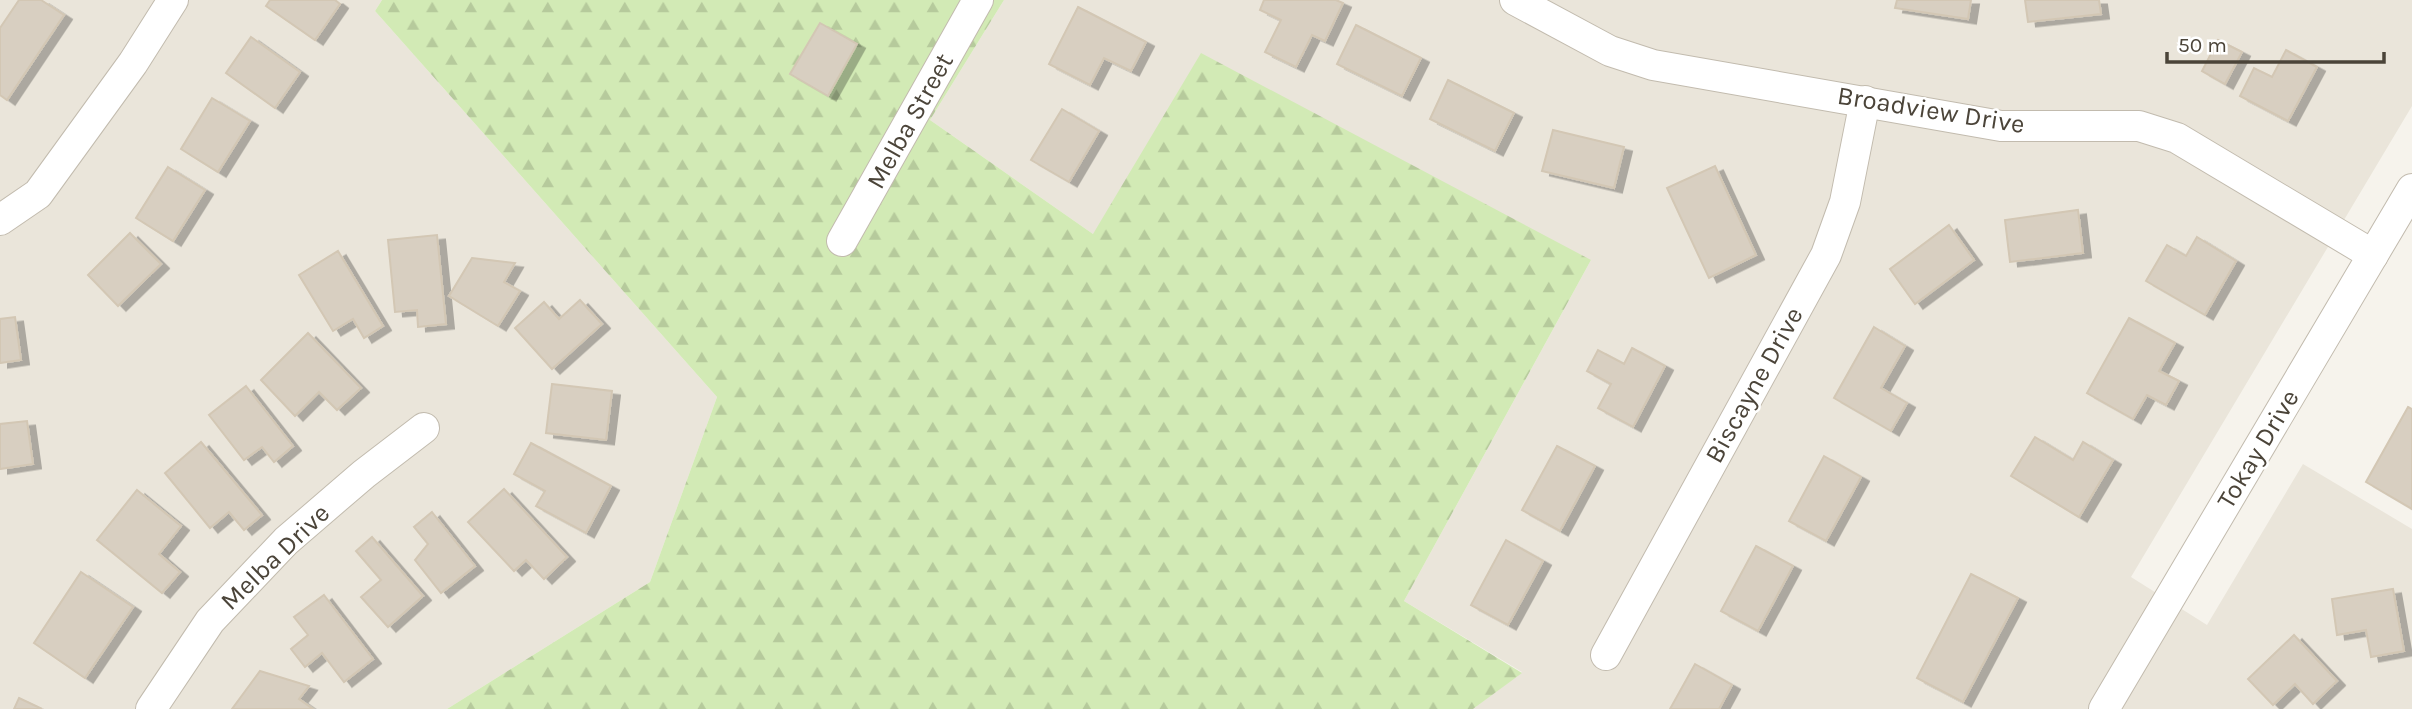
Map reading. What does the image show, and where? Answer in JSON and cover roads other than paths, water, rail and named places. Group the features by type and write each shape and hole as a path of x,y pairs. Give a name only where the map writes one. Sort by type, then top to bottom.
{"street":[{"path":"0,220 38,194 133,63 173,0"},
{"name":"Melba Street","path":"842,241 978,0"},
{"name":"Broadview Drive","path":"1515,0 1610,51 1653,65 2001,126 2139,127 2158,131 2177,138 2373,255"},
{"name":"Biscayne Drive","path":"1606,654 1826,255 1845,202 1865,101"},
{"name":"Tokay Drive","path":"2104,709 2412,189"},
{"name":"Melba Drive","path":"151,709 210,621 286,541 364,474 424,428"}]}
